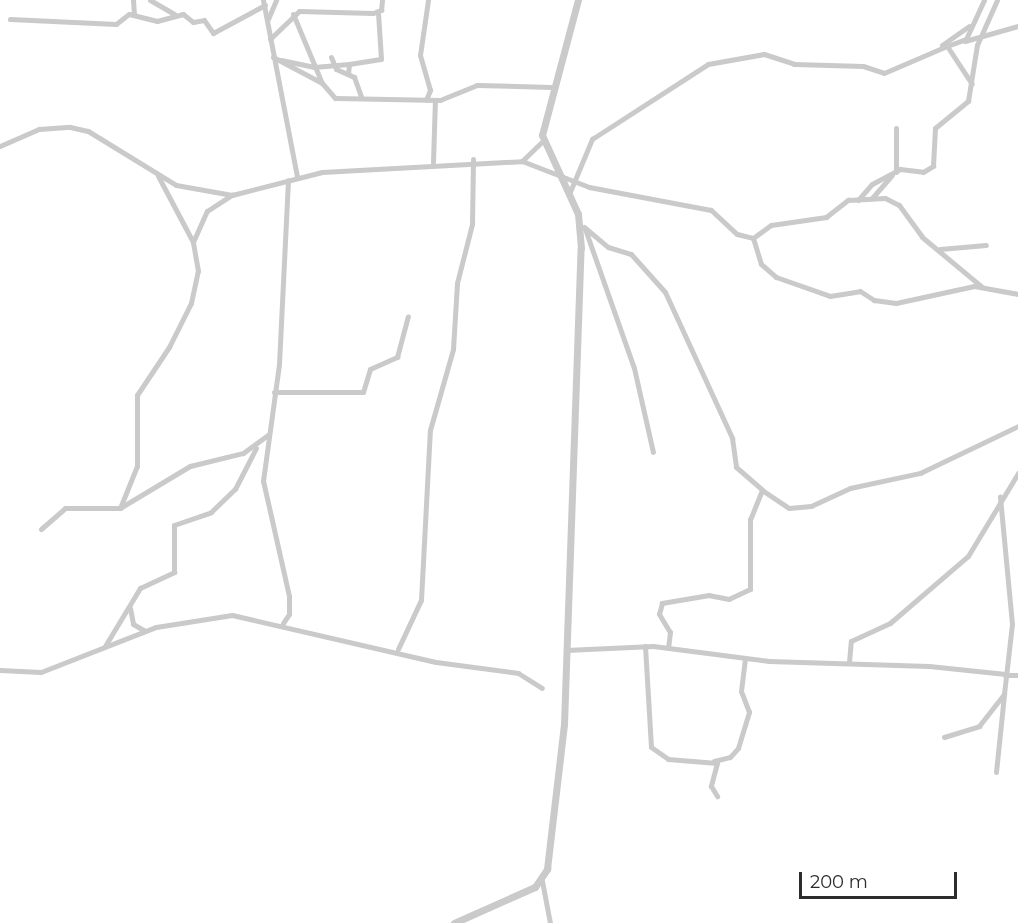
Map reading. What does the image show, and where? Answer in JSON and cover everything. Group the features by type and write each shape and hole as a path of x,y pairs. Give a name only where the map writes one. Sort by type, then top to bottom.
{"street":[{"path":"133,0 134,14"},
{"path":"150,0 193,22 204,20 213,33 264,3 297,177"},
{"path":"268,19 276,0"},
{"path":"276,59 310,66 349,64 381,59 378,12 382,0"},
{"path":"426,100 430,90 420,55 428,0"},
{"path":"578,0 551,87 542,142 582,224 634,368 653,452"},
{"path":"964,41 984,0"},
{"path":"858,200 872,184 894,173 923,172 933,166 936,128 968,100 982,37 997,0"},
{"path":"270,39 293,14 310,9 378,12"},
{"path":"10,19 116,24 134,14 157,21 176,14"},
{"path":"293,14 310,66 331,97 361,96 435,100 477,85 551,87"},
{"path":"569,194 572,182 592,139 708,64 764,54 794,64 863,66 884,73 940,47 970,26"},
{"path":"940,47 1018,26"},
{"path":"947,46 972,84"},
{"path":"331,57 334,65 348,74 361,96"},
{"path":"276,59 322,83"},
{"path":"348,74 349,64"},
{"path":"433,162 435,100"},
{"path":"0,146 39,129 70,127 88,131 157,174 186,188 232,195"},
{"path":"872,198 894,173 896,128"},
{"path":"522,161 542,142"},
{"path":"398,649 421,600 430,430 453,349 457,283 472,224 472,159"},
{"path":"193,242 207,211 232,195 297,177 472,159 522,161 560,179 711,210 737,234 753,238 771,225 817,220 858,200 872,198 899,205 922,237 940,249 982,287"},
{"path":"120,508 137,466 136,395 191,303 198,264 193,242 157,174"},
{"path":"283,623 290,614 290,596 263,486 274,392 288,180"},
{"path":"582,224 608,247 632,254 665,292 732,438 736,467 762,490 789,508 804,508 850,488 920,473 1018,426"},
{"path":"550,923 542,881 562,748 566,650 566,550 580,364 582,224"},
{"path":"753,238 757,256 770,272 821,294 860,291 894,303 959,287 982,287 1018,294"},
{"path":"940,249 986,245"},
{"path":"274,392 363,392 370,369 397,357 408,316"},
{"path":"105,646 145,583 174,572 174,525 211,512 235,489 256,448 269,434"},
{"path":"40,529 64,508 120,508 190,466 256,448"},
{"path":"849,662 851,640 890,623 968,556 1000,497 1018,473"},
{"path":"668,648 670,632 659,614 662,603 708,595 729,599 750,590 750,519 762,490"},
{"path":"996,772 1012,624 1000,497"},
{"path":"130,608 136,627"},
{"path":"0,670 41,672 145,631 232,615 283,623 324,638 398,649 435,662 518,673 542,688"},
{"path":"120,621 145,631"},
{"path":"566,650 645,646 745,659 849,662 1018,675"},
{"path":"645,646 651,747 668,759 714,761 730,757 738,748 749,712 741,691 745,659"},
{"path":"944,736 979,726 1004,694"},
{"path":"714,761 718,769 711,786 717,796"},
{"path":"454,923 542,881"}]}
